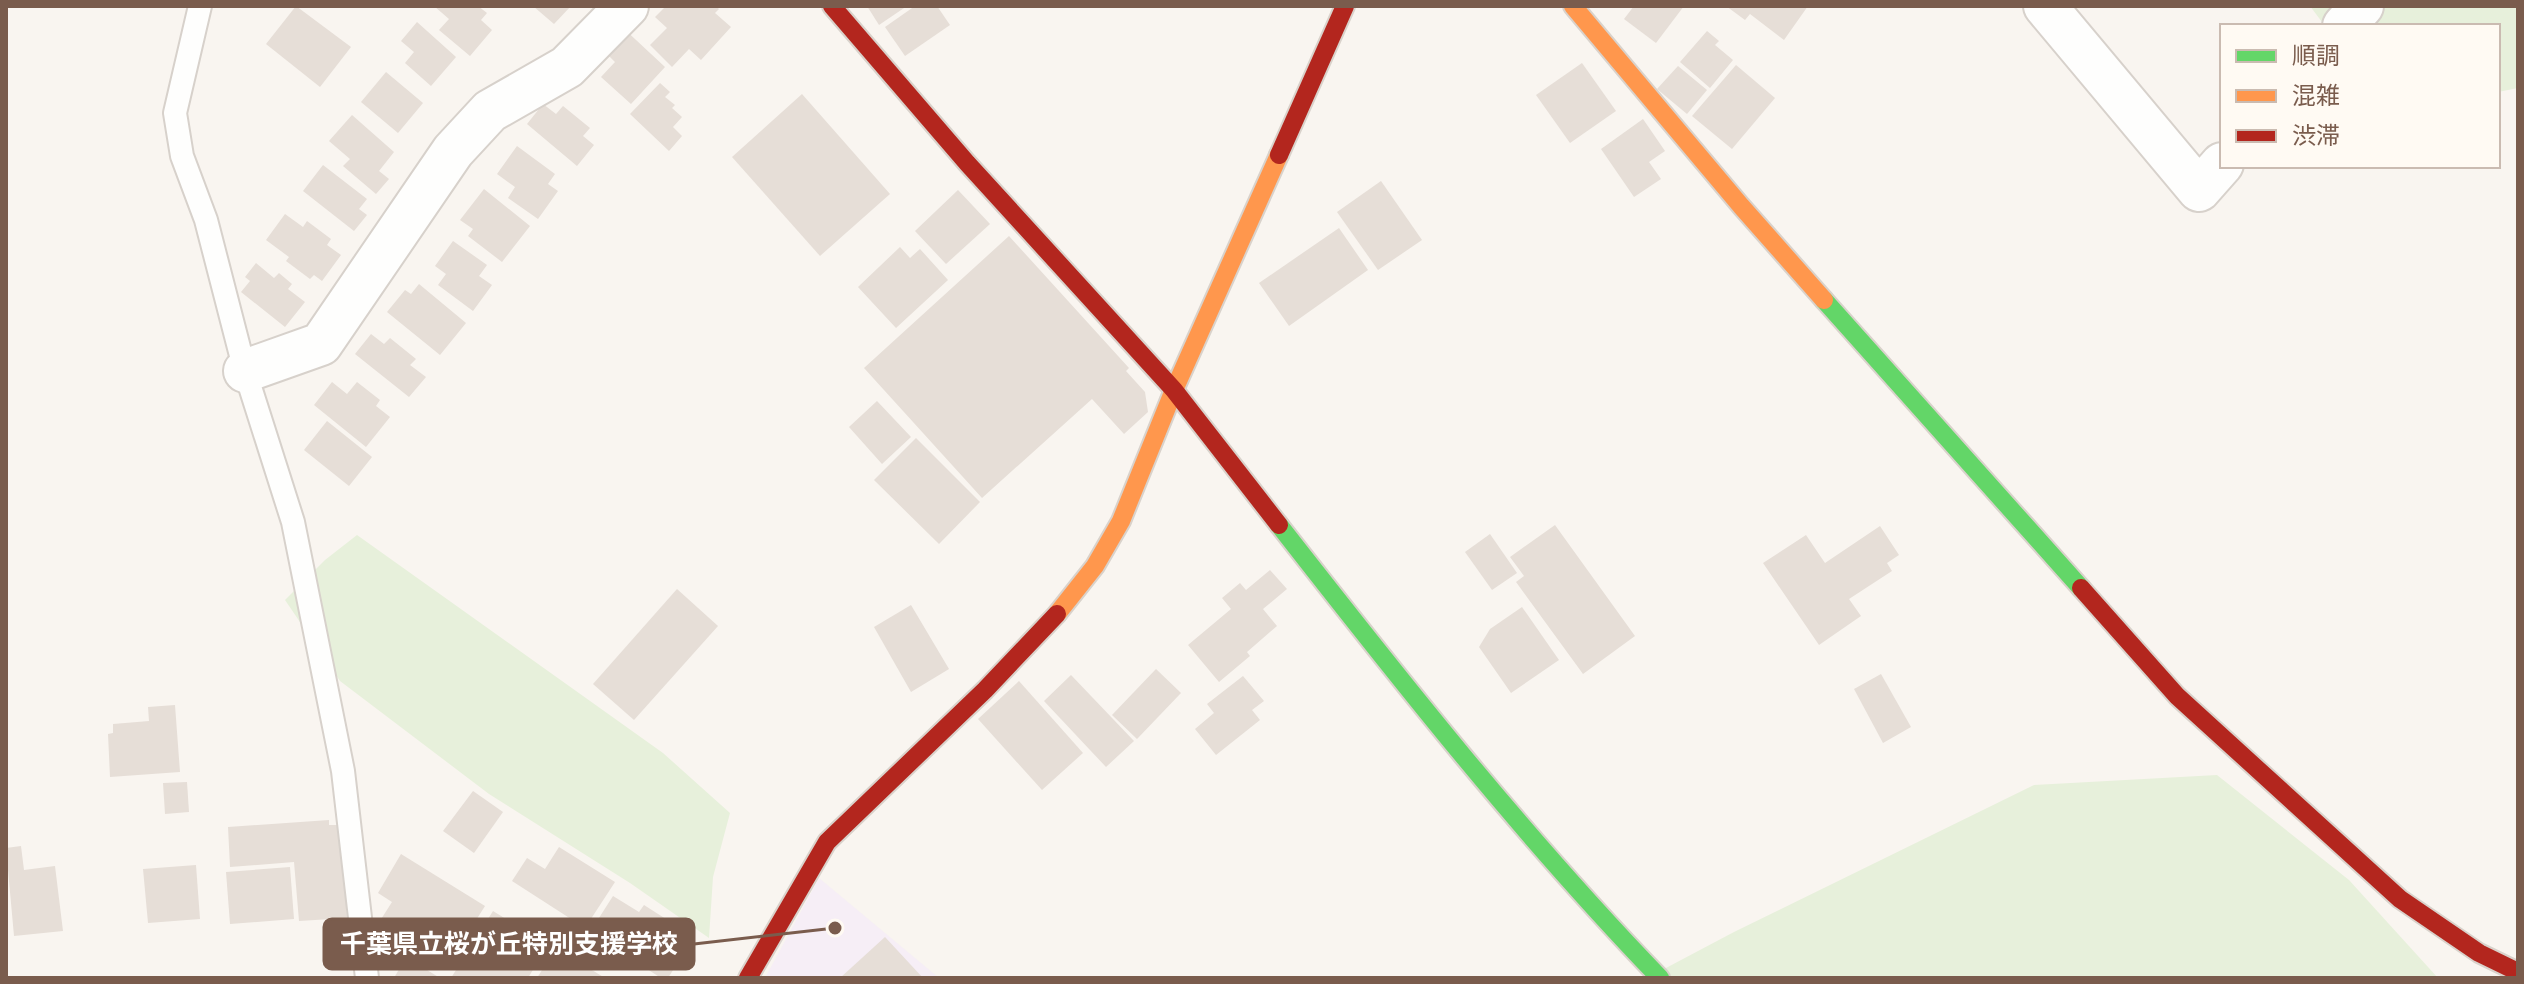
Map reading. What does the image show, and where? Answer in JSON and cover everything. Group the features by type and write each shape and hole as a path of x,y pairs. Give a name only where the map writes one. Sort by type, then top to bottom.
{"street":[{"path":"245,371 321,344 453,151 490,111 567,67 627,6"},
{"path":"832,6 967,163 1174,390 1337,599 1518,820 1608,924 1660,978"},
{"path":"748,978 827,842 985,690 1051,622 1095,566 1121,521 1174,390 1345,6"},
{"path":"1573,6 1741,206 2177,696 2400,899 2479,953 2518,972"},
{"path":"2045,6 2199,190 2220,166"},
{"path":"2346,24 2362,6"}],"lane":[{"path":"200,6 175,113 182,156 206,220 245,371 293,522 347,800 367,978"}],"shaded area":[{"path":"819,878 939,978 765,978"}],"green space":[{"path":"2310,6 2518,6 2518,88 2500,92 2500,24 2324,24"},
{"path":"357,535 663,753 730,813 713,877 709,938 630,883 489,794 340,681 285,600 325,560"},
{"path":"2217,775 2349,880 2438,978 1647,978 2034,785"}],"building":[{"path":"296,6 351,47 320,87 266,44"},
{"path":"434,6 478,6 487,13 481,20 492,30 470,56 439,30 449,19"},
{"path":"533,6 571,6 554,24"},
{"path":"666,6 716,6 719,9 715,13 731,27 701,60 689,49 672,67 650,45 667,28 655,17"},
{"path":"867,6 907,6 879,25"},
{"path":"915,6 937,6 950,25 905,56 885,27"},
{"path":"1634,6 1684,6 1656,43 1624,19"},
{"path":"1726,6 1808,6 1784,40 1750,14 1745,20"},
{"path":"417,22 456,57 431,86 405,63 414,52 401,41"},
{"path":"621,26 665,67 631,104 601,77 615,62 601,48"},
{"path":"1707,31 1719,41 1715,45 1733,60 1710,88 1680,62"},
{"path":"1582,63 1616,111 1570,143 1536,95"},
{"path":"1736,65 1775,98 1732,149 1692,116"},
{"path":"1678,66 1707,90 1687,114 1657,89"},
{"path":"386,72 423,103 398,133 361,102"},
{"path":"660,83 670,92 665,97 675,105 672,108 682,117 673,127 682,136 669,151 630,114"},
{"path":"802,94 890,194 820,256 732,157"},
{"path":"543,104 556,114 563,106 590,128 583,136 594,145 577,166 527,124"},
{"path":"352,115 394,152 379,171 389,179 376,194 343,166 350,159 329,141"},
{"path":"1643,119 1665,151 1649,162 1661,179 1634,197 1601,149"},
{"path":"517,146 555,174 548,184 558,191 538,219 508,198 515,187 497,174"},
{"path":"323,165 367,199 359,209 367,215 354,231 303,191"},
{"path":"1381,181 1422,240 1378,270 1337,212"},
{"path":"484,189 530,226 502,262 468,236 473,229 460,220"},
{"path":"958,190 990,224 946,264 915,231"},
{"path":"285,214 303,227 307,221 331,239 327,245 341,255 322,281 314,275 310,279 286,261 289,257 266,240"},
{"path":"1339,228 1368,270 1289,326 1259,283"},
{"path":"1009,236 1129,368 1126,371 1145,392 1148,412 1124,434 1092,399 982,498 864,368"},
{"path":"453,241 487,265 479,276 492,285 473,311 438,285 446,274 435,266"},
{"path":"900,247 910,258 920,249 948,280 896,328 858,287"},
{"path":"256,263 274,278 279,273 292,284 288,289 305,302 285,327 241,292 250,281 245,277"},
{"path":"419,284 466,323 440,355 387,312 405,290 411,294"},
{"path":"371,334 384,344 390,338 416,359 410,365 426,377 409,397 355,354"},
{"path":"332,382 347,394 357,382 380,400 376,406 390,417 366,447 314,405"},
{"path":"877,401 911,437 882,464 849,427"},
{"path":"327,421 372,457 349,486 304,450"},
{"path":"916,438 980,502 939,544 874,480"},
{"path":"1555,525 1635,636 1583,674 1516,582 1524,576 1510,557"},
{"path":"1880,526 1899,555 1887,563 1892,571 1849,599 1861,616 1819,645 1763,563 1806,535 1825,563"},
{"path":"1490,534 1517,573 1492,590 1465,552"},
{"path":"1270,570 1287,589 1263,609 1277,626 1247,652 1250,656 1219,682 1188,645 1231,609 1222,598 1240,583 1246,590"},
{"path":"677,589 718,626 634,720 593,684"},
{"path":"911,605 949,669 911,692 874,627"},
{"path":"1522,607 1559,660 1511,693 1479,647 1490,629"},
{"path":"1156,669 1181,693 1137,739 1112,715"},
{"path":"1881,674 1911,727 1883,743 1854,689"},
{"path":"1071,675 1134,741 1106,767 1044,701"},
{"path":"1243,676 1264,701 1252,710 1260,720 1216,755 1195,729 1214,713 1207,704"},
{"path":"1019,681 1083,753 1042,790 978,719"},
{"path":"175,705 180,772 110,777 108,734 113,733 113,724 149,721 148,707"},
{"path":"187,782 189,812 165,814 163,783"},
{"path":"473,791 503,812 474,853 443,831"},
{"path":"329,820 329,825 341,825 347,918 299,921 294,862 230,867 228,827"},
{"path":"21,846 24,870 55,866 63,931 14,936 6,848"},
{"path":"559,847 615,882 585,928 512,881 527,858 545,869"},
{"path":"401,854 485,906 447,966 378,924 392,902 378,893"},
{"path":"196,865 200,919 148,923 143,869"},
{"path":"290,867 294,919 230,924 226,872"},
{"path":"613,896 639,912 644,905 694,937 668,978 661,978 590,932"},
{"path":"493,911 548,945 528,978 451,978"},
{"path":"885,937 923,978 840,978"},
{"path":"556,948 605,978 537,978"},
{"path":"406,957 440,978 394,978"}],"traffic: fast":[{"path":"1824,300 2081,588"},
{"path":"1279,525 1511,813 1660,978"}],"traffic: slow":[{"path":"1573,6 1824,300"},
{"path":"1057,614 1095,566 1121,521 1174,390 1279,155"}],"traffic: jam":[{"path":"832,6 967,163 1174,390 1279,525"},
{"path":"1279,155 1345,6"},
{"path":"2081,588 2177,696 2400,899 2479,953 2518,972"},
{"path":"748,978 827,842 985,690 1057,614"}],"place":[{"name":"千葉県立桜が丘特別支援学校","path":"835,928"}]}
